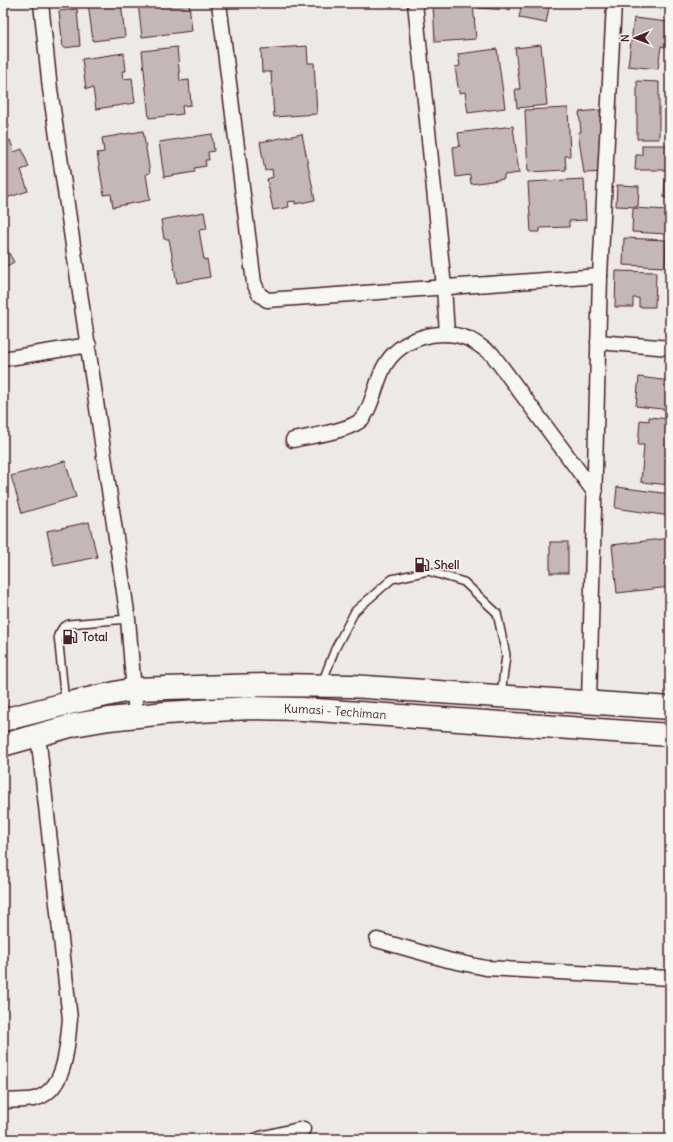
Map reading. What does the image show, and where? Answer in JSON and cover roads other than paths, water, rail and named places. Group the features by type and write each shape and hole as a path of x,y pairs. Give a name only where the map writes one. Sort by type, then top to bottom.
{"highway":[{"path":"3,720 65,704 134,689 321,685 501,695 670,708"},
{"name":"Kumasi - Techiman","path":"3,745 74,725 136,716 248,708 302,709 670,735"}],"street":[{"path":"41,3 50,89 89,345 128,619 136,716"},
{"path":"219,3 254,283 259,294 267,300 600,276"},
{"path":"415,3 444,287 447,334"},
{"path":"589,702 600,276 614,3"},
{"path":"294,440 354,425 364,418 384,366 404,343 424,336 447,334 469,340 492,354 594,493"},
{"path":"598,342 670,348"},
{"path":"3,359 89,345"},
{"path":"3,1101 34,1099 46,1092 57,1081 66,1055 70,1019 38,735"},
{"path":"377,940 448,960 486,968 670,978"},
{"path":"260,1139 303,1129"}],"lane":[{"path":"321,685 335,649 355,611 392,579 428,571 464,582 497,613 506,655 501,695"},
{"path":"65,704 58,635 63,627 69,624 128,619"}],"place":[{"name":"Shell","path":"422,565"},
{"name":"Total","path":"70,637"}]}
